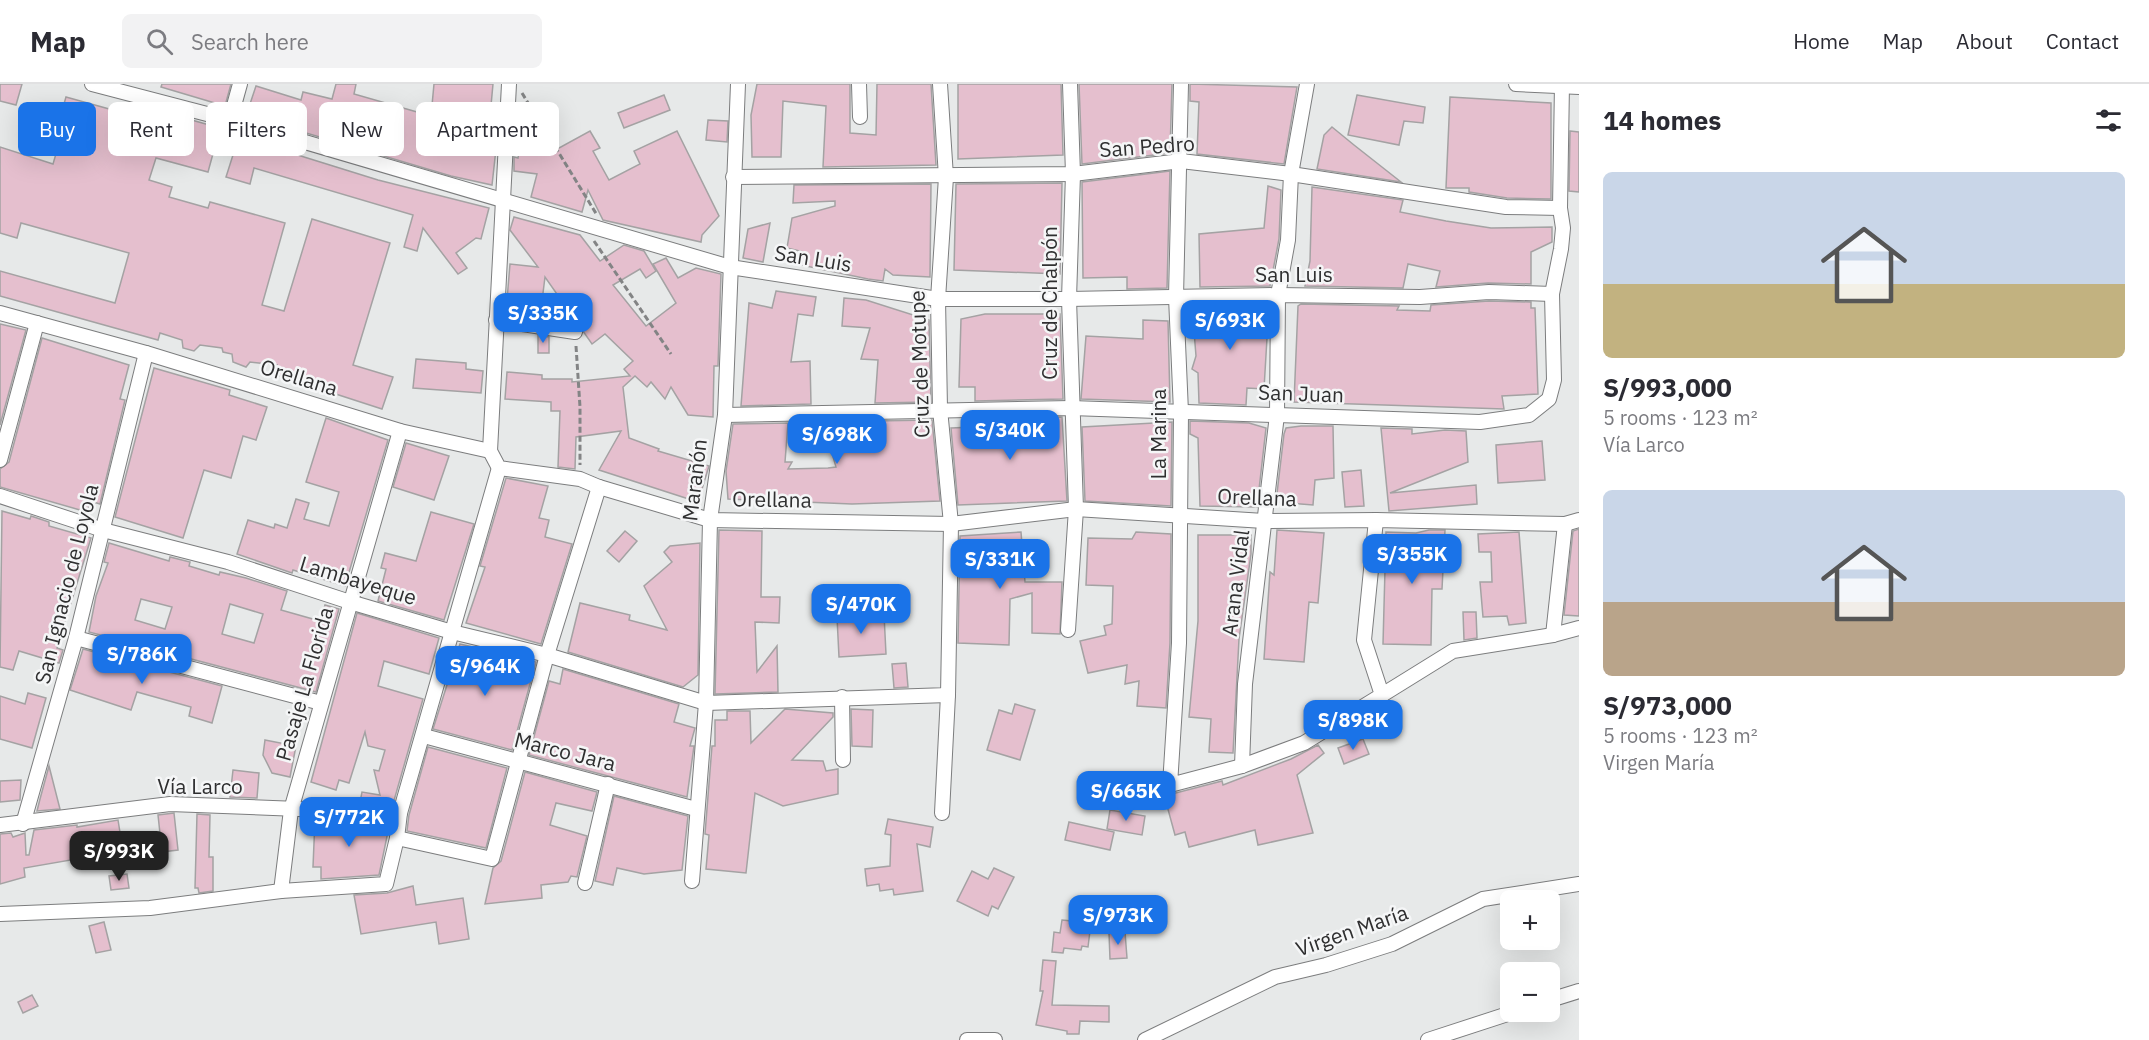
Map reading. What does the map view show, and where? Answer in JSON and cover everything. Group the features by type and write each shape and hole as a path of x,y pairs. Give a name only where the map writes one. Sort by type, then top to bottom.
{"street":[{"name":"San Luis","path":"92,84 206,114"},
{"path":"235,102 240,84"},
{"path":"0,914 150,908 281,891 386,884 398,838 400,813 424,736 499,468 490,451 509,84"},
{"name":"Marañón","path":"692,881 706,703 710,520 725,415 738,84"},
{"path":"860,84 860,117"},
{"name":"Cruz de Motupe","path":"940,84 946,177 938,299 940,409 951,525 947,644 948,695 942,813"},
{"name":"Cruz de Chalpón","path":"1068,630 1076,509 1069,299 1073,174 1070,84"},
{"name":"La Marina","path":"1181,84 1176,297 1181,412 1179,643 1170,784 1242,766"},
{"name":"Arana Vidal","path":"1242,766 1245,684 1277,415 1278,295 1288,240 1291,174 1307,84"},
{"path":"1516,84 1579,87"},
{"name":"San Juan","path":"725,415 1071,408 1480,422 1528,415 1549,399 1554,380 1552,294 1563,228 1560,208 1562,85"},
{"name":"San Luis","path":"307,143 730,267 938,299 1278,295 1420,297 1490,292 1552,294"},
{"name":"San Pedro","path":"733,177 946,177 1073,174 1180,161 1291,174 1506,207 1560,208"},
{"name":"Orellana","path":"0,313 146,353 400,430 490,451"},
{"path":"496,320 575,332"},
{"path":"0,460 37,324"},
{"name":"San Ignacio de Loyola","path":"22,824 76,638 146,353"},
{"name":"Pasaje La Florida","path":"281,891 291,810 400,430"},
{"name":"Orellana","path":"499,468 580,479 599,487 710,520 951,525 1076,509 1264,521 1376,520 1565,524 1579,520"},
{"path":"398,838 492,859 547,655 599,487"},
{"name":"Lambayeque","path":"0,496 103,530 228,562 350,602 452,632 547,655 706,703 948,695"},
{"path":"1376,520 1364,640 1382,694"},
{"path":"1553,635 1565,524"},
{"path":"1242,766 1304,743 1453,651 1553,635 1579,628"},
{"path":"76,638 321,703"},
{"path":"842,697 843,760"},
{"name":"Marco Jara","path":"424,736 696,809"},
{"path":"585,883 608,784"},
{"name":"Vía Larco","path":"0,825 170,804 400,813"},
{"name":"Virgen María","path":"1145,1040 1275,977 1326,965 1392,944 1483,899 1579,884"},
{"path":"1560,997 1579,991"},
{"path":"1428,1040 1500,1017"},
{"path":"967,1040 995,1040"}],"path":[{"path":"516,84 606,229"},
{"path":"582,223 671,354"},
{"path":"575,332 580,407 580,479"}],"building":[{"path":"0,84 22,84 16,105 0,101"},
{"path":"162,84 231,84 226,102 212,102 161,87"},
{"path":"336,84 356,84 354,94 382,102 319,102 319,137 307,133 307,102 251,102 256,86 301,100 303,92 332,99"},
{"path":"434,84 493,84 491,102 432,102"},
{"path":"757,84 850,84 850,133 876,135 877,84 931,84 936,165 823,167 826,106 783,101 781,157 752,157 751,115"},
{"path":"958,84 1061,84 1063,155 958,159"},
{"path":"1079,84 1172,84 1170,153 1082,164"},
{"path":"1190,84 1297,87 1284,164 1197,154 1199,102 1190,101"},
{"path":"664,95 670,110 624,128 618,113"},
{"path":"1357,95 1425,107 1423,123 1404,121 1399,145 1348,135"},
{"path":"66,97 84,102 65,102"},
{"path":"1450,97 1551,103 1551,199 1507,198 1469,192 1469,188 1446,188"},
{"path":"96,105 108,109 108,156 194,156 194,121 206,124 206,156 212,156 208,172 156,158 149,180 172,187 169,197 208,208 210,202 285,223 262,305 284,311 312,219 390,243 353,365 393,377 382,409 274,374 277,365 250,362 246,367 233,362 232,354 223,352 222,348 200,345 194,351 183,348 182,340 160,333 158,340 0,296 0,271 115,303 129,253 21,223 17,238 0,233 0,147 18,153 18,156 28,156 53,164 55,156 96,156"},
{"path":"404,108 416,112 416,156 495,156 492,185 451,176 384,156 404,156"},
{"path":"708,120 728,121 727,142 706,140"},
{"path":"1332,127 1401,182 1317,169 1324,135"},
{"path":"590,131 600,148 593,151 609,180 640,164 634,151 677,131 719,216 702,235 701,242 603,220 588,190 582,212 531,197 537,174 514,171 514,157 559,156 559,148"},
{"path":"1570,131 1579,132 1579,192 1569,191"},
{"path":"233,156 301,156 378,180 489,208 481,239 476,238 456,253 467,268 458,274 423,228 417,251 404,247 413,215 254,168 250,184 226,177"},
{"path":"1170,171 1167,288 1127,289 1127,277 1083,278 1082,182"},
{"path":"1062,183 1060,274 954,270 956,184"},
{"path":"931,184 930,277 893,275 885,269 883,281 868,279 801,265 804,252 787,248 792,218 835,206 835,201 793,203 794,185"},
{"path":"1268,186 1281,190 1279,239 1270,286 1200,287 1199,234 1264,228"},
{"path":"1312,187 1403,200 1400,212 1446,221 1491,228 1552,227 1552,242 1531,252 1531,284 1488,283 1436,287 1440,271 1408,264 1403,288 1305,286 1310,261"},
{"path":"514,217 580,235 600,261 624,245 644,251 656,271 646,278 640,269 613,285 646,326 676,303 653,264 666,258 678,278 696,268 721,274 718,366 714,366 713,417 688,415 671,387 665,399 651,382 647,387 635,376 623,387 629,438 659,449 658,451 709,466 698,502 599,470 621,431 576,437 575,469 558,467 560,411 551,411 551,402 505,399 507,372 542,375 542,379 572,379 572,382 630,376 624,369 633,361 605,334 592,344 545,277 540,317 506,312 510,264 538,267 510,230"},
{"path":"770,223 763,262 743,258 748,229"},
{"path":"776,291 816,297 813,316 798,314 791,362 810,361 811,404 741,406 749,303 772,308"},
{"path":"844,298 866,300 929,320 931,402 875,403 878,360 861,359 870,328 842,326"},
{"path":"1489,301 1531,302 1531,308 1535,308 1538,394 1502,396 1504,409 1294,402 1298,306 1301,304 1399,306 1397,310 1430,311 1431,305"},
{"path":"1269,304 1264,389 1247,388 1246,405 1199,403 1198,373 1192,369 1196,356 1192,306"},
{"path":"985,314 1060,314 1063,399 975,401 975,387 959,387 961,319"},
{"path":"1143,320 1168,321 1170,402 1081,399 1086,336 1143,339"},
{"path":"0,324 26,330 0,425"},
{"path":"538,335 549,337 549,353 538,353"},
{"path":"42,338 129,365 120,399 125,400 100,504 90,501 87,512 0,487 0,469 9,462"},
{"path":"416,359 466,363 466,369 483,371 481,393 413,388"},
{"path":"154,368 230,390 229,395 267,407 256,440 243,436 231,478 204,470 183,538 115,517"},
{"path":"1062,417 1067,501 958,505 951,428 975,427 975,419"},
{"path":"326,418 388,440 345,586 293,570 292,573 237,554 248,520 274,528 275,524 287,528 296,499 309,503 304,519 329,526 339,492 306,482"},
{"path":"932,420 940,501 852,504 728,499 726,471 733,424 788,423 785,462 792,462 788,469 836,467 826,432 873,421"},
{"path":"1190,421 1249,423 1266,428 1257,507 1200,506 1198,438 1190,434"},
{"path":"1172,422 1171,506 1085,501 1082,427"},
{"path":"1333,426 1334,478 1315,480 1313,505 1276,502 1284,434 1286,428"},
{"path":"1381,428 1412,429 1412,434 1445,430 1466,431 1468,462 1390,493 1476,485 1477,504 1389,511"},
{"path":"1542,441 1545,480 1498,483 1496,445"},
{"path":"406,443 449,456 434,500 393,487"},
{"path":"1361,470 1364,506 1345,507 1342,472"},
{"path":"506,478 548,486 539,518 549,520 545,537 572,544 541,644 466,623 485,567 480,566"},
{"path":"2,511 30,519 31,516 49,522 49,526 91,538 57,648 63,650 59,663 19,651 13,670 0,667"},
{"path":"431,512 474,524 444,620 378,601 386,569 381,568 385,553 416,561"},
{"path":"1579,529 1579,616 1564,615 1573,531"},
{"path":"719,530 762,531 761,597 780,597 779,623 755,622 757,672 777,646 778,692 715,694"},
{"path":"1277,530 1324,533 1318,603 1309,602 1304,662 1264,659 1270,572 1274,575"},
{"path":"1445,530 1442,589 1432,589 1431,645 1383,644 1386,532 1416,533"},
{"path":"625,531 637,541 619,562 607,551"},
{"path":"1021,532 1025,582 1062,582 1060,634 1032,633 1032,593 1010,599 1009,645 958,643 960,536"},
{"path":"1136,532 1171,534 1170,643 1166,708 1137,706 1139,681 1125,684 1127,665 1088,673 1080,641 1106,635 1104,626 1112,624 1113,586 1086,585 1088,538 1132,539"},
{"path":"1519,532 1526,623 1509,625 1507,616 1483,617 1480,582 1492,582 1491,552 1479,552 1478,534"},
{"path":"1198,535 1251,535 1251,554 1239,639 1233,753 1209,752 1211,719 1189,717 1198,621"},
{"path":"109,543 169,561 170,557 190,562 189,566 219,575 220,572 246,578 287,591 281,610 320,621 325,605 339,609 316,692 89,632 96,596 108,563 104,562","holes":["141,599 172,607 165,629 135,620","230,604 263,614 254,643 222,634"]},
{"path":"700,543 698,675 683,687 568,652 580,603 630,615 629,620 667,630 644,586 672,562 664,552 670,546"},
{"path":"1463,612 1476,612 1477,638 1464,640"},
{"path":"357,613 439,638 429,674 384,661 378,686 423,699 393,804 360,802 362,792 380,795 374,770 379,771 385,750 368,746 365,732 349,783 339,780 336,790 311,782"},
{"path":"884,614 886,654 839,657 837,617"},
{"path":"460,644 536,662 512,750 433,729"},
{"path":"83,649 222,686 212,723 189,716 191,707 137,692 131,710 70,690"},
{"path":"906,663 908,687 894,688 892,664"},
{"path":"563,669 679,704 674,722 695,728 690,746 694,746 687,797 529,755 549,681 560,684"},
{"path":"28,693 46,698 32,748 0,739 0,696 25,704"},
{"path":"1015,704 1035,710 1020,760 987,750 999,710 1012,714"},
{"path":"785,709 833,713 833,717 792,760 823,761 826,771 838,769 838,794 783,806 755,793 746,873 706,869 709,835 705,834 712,746 715,746 715,720 727,720 727,711 750,711 751,743"},
{"path":"851,709 873,710 872,747 852,746"},
{"path":"1363,739 1369,754 1344,764 1338,748"},
{"path":"265,740 296,746 290,777 272,773 263,755"},
{"path":"1318,745 1324,753 1297,775 1313,833 1258,845 1255,830 1189,847 1185,832 1175,835 1163,791 1172,794 1222,781 1223,785 1291,759"},
{"path":"428,747 507,768 486,848 407,831 409,815"},
{"path":"49,766 60,809 37,811 40,799"},
{"path":"233,770 259,773 257,798 230,797"},
{"path":"525,772 597,792 592,811 556,803 550,825 587,836 577,877 571,876 568,882 541,885 542,898 485,904 493,868 501,861"},
{"path":"21,780 20,800 0,802 0,781"},
{"path":"614,796 688,816 682,870 644,874 617,868 613,885 595,881"},
{"path":"1110,810 1145,816 1142,835 1107,829"},
{"path":"174,813 178,850 162,852 158,815"},
{"path":"197,814 210,815 209,857 213,857 213,891 199,893 198,888 195,888"},
{"path":"315,819 390,822 379,875 321,879 321,867 313,867"},
{"path":"888,819 933,827 930,847 917,844 923,891 894,895 893,889 880,891 879,884 867,886 865,869 890,866 891,835 885,834"},
{"path":"118,820 123,851 24,868 25,877 0,884 0,834 11,833 13,837 25,833 26,855 29,855 34,830 77,825 77,827"},
{"path":"1069,822 1114,832 1110,850 1065,840"},
{"path":"994,868 1014,877 998,909 992,906 988,916 957,901 972,871 988,879"},
{"path":"127,874 129,888 111,890 109,876"},
{"path":"413,886 416,905 463,898 469,939 439,944 436,922 361,934 354,895 387,893"},
{"path":"1062,920 1091,923 1088,947 1082,946 1081,950 1064,948 1063,953 1052,952 1054,932 1060,933"},
{"path":"104,922 111,950 96,953 89,926"},
{"path":"1125,932 1127,958 1110,959 1109,933"},
{"path":"1043,960 1056,961 1052,1005 1109,1006 1109,1022 1080,1021 1079,1034 1067,1034 1067,1031 1036,1025 1043,991 1040,991"},
{"path":"32,995 38,1006 23,1013 18,1002"}]}
